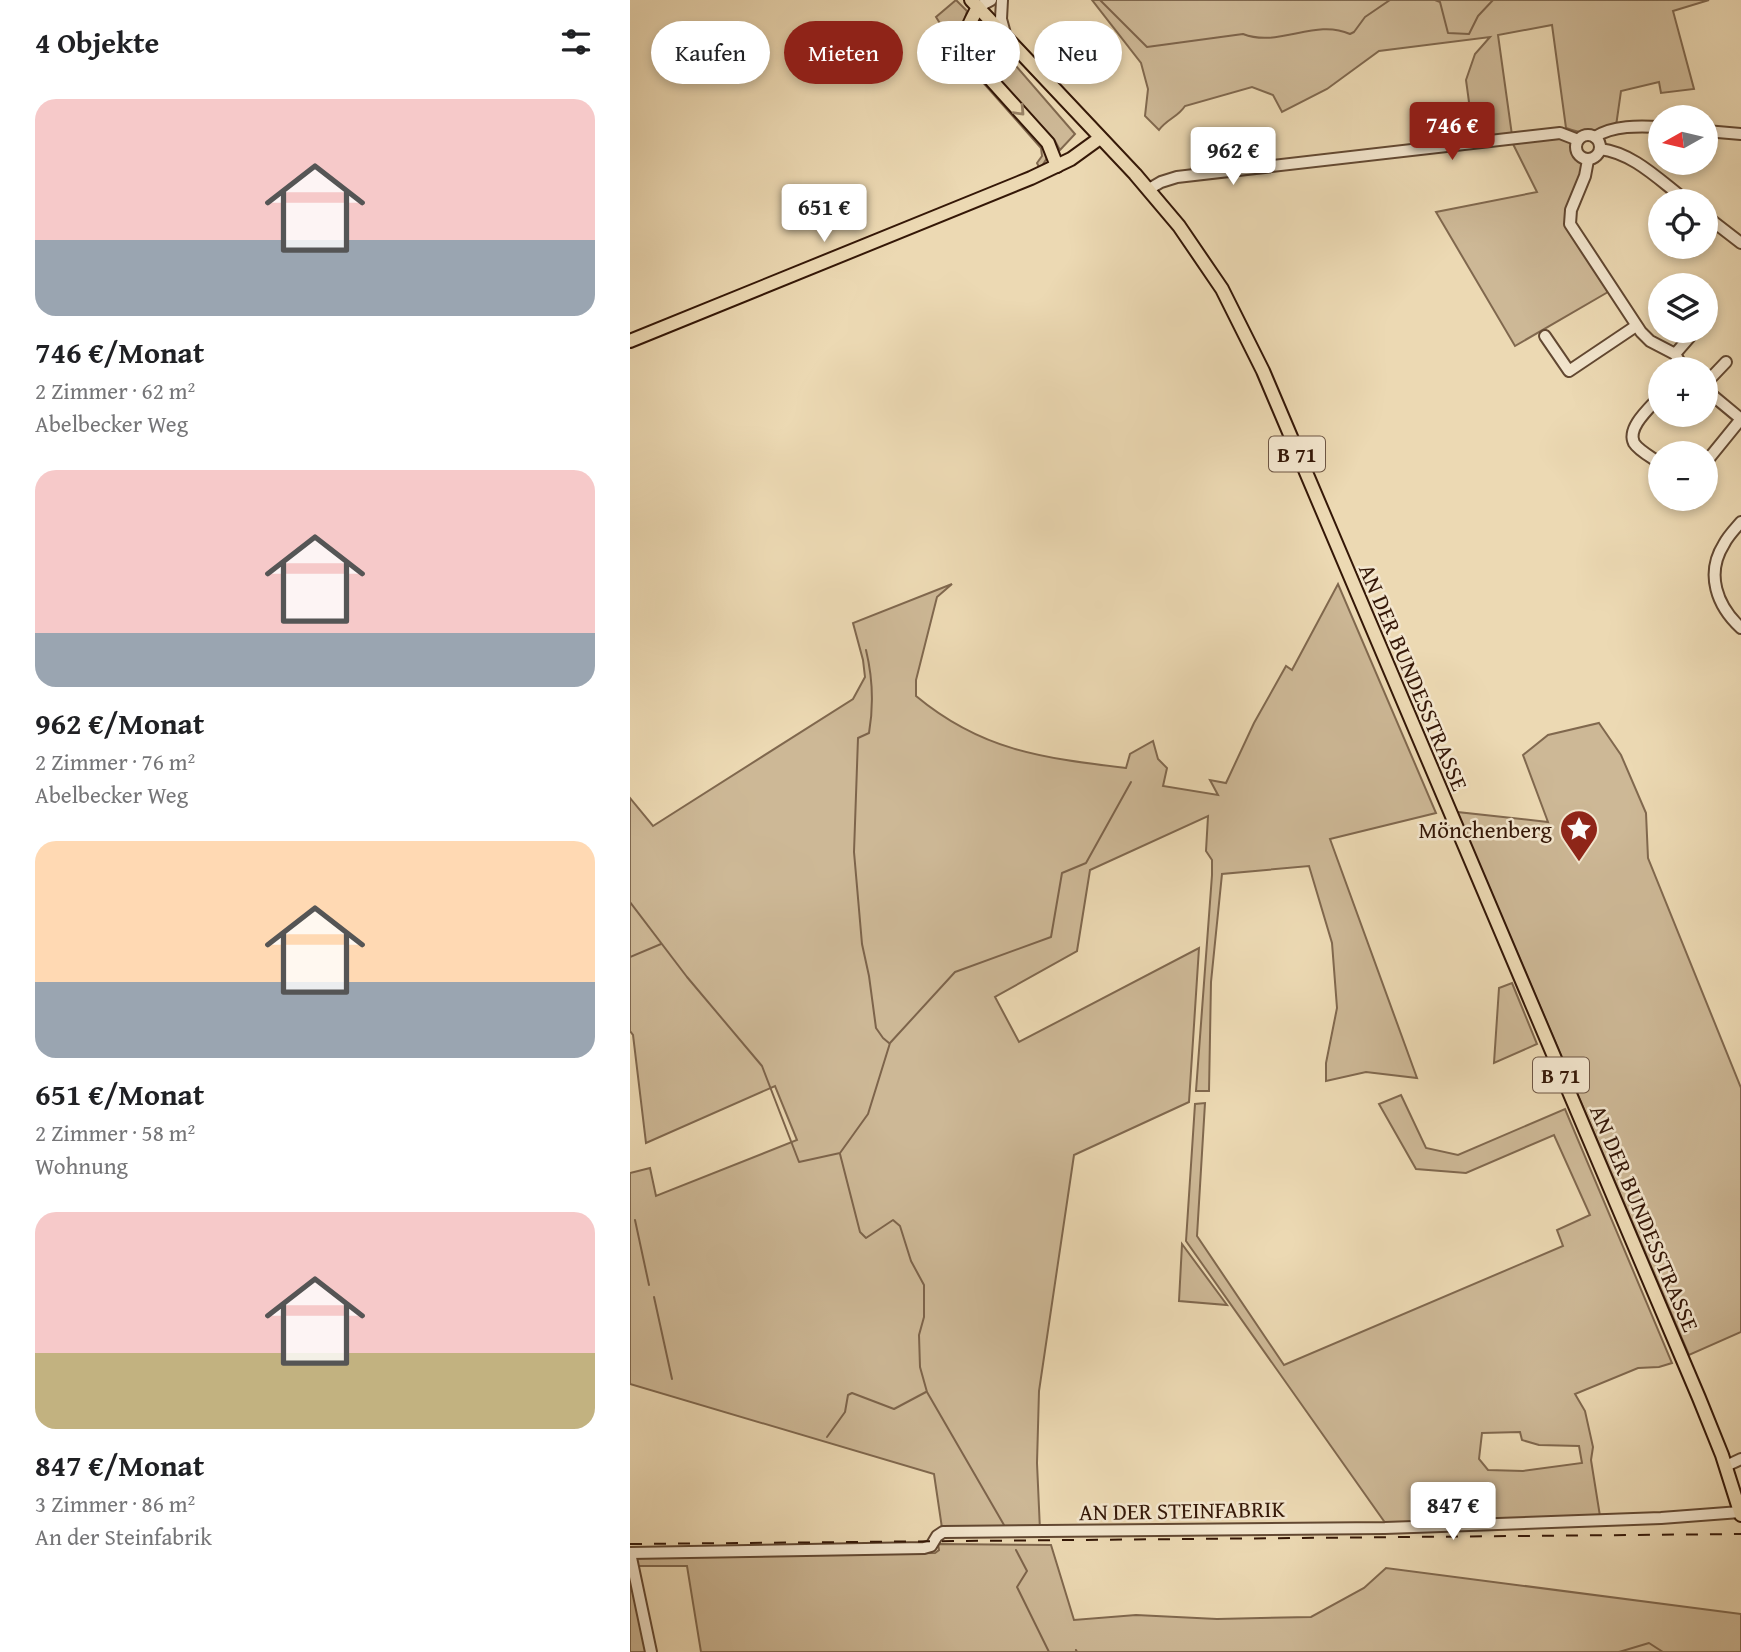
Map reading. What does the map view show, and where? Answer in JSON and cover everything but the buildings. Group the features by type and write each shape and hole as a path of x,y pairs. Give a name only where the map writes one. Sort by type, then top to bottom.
{"main road":[{"name":"AN DER BUNDESSTRASSE","path":"978,8 991,21"},
{"path":"978,8 966,30 966,52 1048,143 1056,166"},
{"name":"AN DER BUNDESSTRASSE","path":"1020,52 1149,190 1190,242 1222,289 1263,371 1726,1466 1741,1514"},
{"path":"630,341 1056,166 1100,138"}],"street":[{"path":"978,8 991,0"},
{"path":"978,8 1001,0 1001,21"},
{"path":"1595,137 1600,149 1596,157 1588,160 1581,158 1576,146 1578,140 1585,135 1595,137 1639,125 1648,126"},
{"path":"1718,132 1741,134"},
{"path":"1149,190 1161,182 1177,177 1560,134 1578,140"},
{"path":"1600,149 1622,153 1671,189"},
{"path":"1588,160 1586,176 1570,210 1570,224 1636,326 1650,341 1677,357"},
{"path":"1718,225 1741,243"},
{"path":"1545,336 1569,371 1636,326"},
{"path":"1675,354 1685,343"},
{"path":"1718,370 1726,362"},
{"path":"1718,399 1741,419 1718,447"},
{"path":"1732,410 1741,400"},
{"path":"1648,411 1633,430 1632,438 1635,445 1648,454"},
{"path":"1741,522 1720,551 1715,577 1722,606 1741,628"},
{"path":"1726,1466 1741,1459"},
{"name":"AN DER STEINFABRIK","path":"630,1553 924,1548 932,1546 937,1536 943,1532 1385,1528 1741,1514"},
{"path":"630,1553 651,1652"}],"shaded area":[{"path":"956,0 967,11 964,21 938,21 936,17"},
{"path":"1092,0 1709,0 1673,11 1694,89 1661,93 1659,82 1621,91 1616,126 1597,132 1585,133 1566,128 1552,25 1498,35 1512,135 1474,139 1466,80 1475,54 1490,37 1379,51 1327,89 1282,112 1273,95 1252,87 1185,106 1159,130 1145,116 1148,89 1141,63 1122,39 1122,21 1108,21"},
{"path":"1020,71 1075,134 1060,150 1054,139 1002,84 1020,84"},
{"path":"984,84 995,84 1047,150 1047,158 1040,169 1037,163 1042,156 1041,148"},
{"path":"1560,137 1575,142 1574,153 1582,162 1582,174 1567,226 1608,292 1515,346 1436,212 1537,192 1513,144"},
{"path":"952,584 937,597 916,680 916,696 965,729 1015,749 1040,755 1126,768 1130,754 1153,741 1158,759 1167,768 1163,786 1218,795 1210,780 1226,783 1254,723 1286,666 1292,670 1338,584 1436,813 1330,839 1417,1078 1366,1072 1326,1081 1326,1063 1337,1008 1332,943 1309,866 1222,874 1211,982 1209,1091 1196,1091 1212,875 1212,860 1206,851 1208,816 1090,870 1077,951 995,997 1019,1042 1199,948 1189,1102 1074,1155 1039,1391 1037,1463 1040,1530 942,1528 934,1474 630,1384 630,1173 650,1168 656,1196 797,1140 775,1086 646,1143 633,1035 630,1031 630,798 653,826 853,699 865,677 853,623"},
{"path":"1599,723 1621,755 1646,813 1648,858 1741,1088 1741,1332 1689,1355 1457,812 1548,822 1523,755 1548,735"},
{"path":"1512,983 1537,1044 1494,1063 1499,988"},
{"path":"1401,1095 1426,1148 1458,1155 1565,1109 1672,1363 1638,1368 1575,1394 1585,1411 1593,1447 1591,1460 1600,1516 1386,1524 1186,1241 1195,1104 1205,1103 1197,1236 1284,1365 1563,1246 1557,1230 1590,1215 1554,1135 1466,1173 1416,1169 1379,1104","holes":["1520,1432 1522,1440 1539,1445 1579,1446 1582,1463 1523,1471 1488,1470 1479,1459 1482,1433"]},
{"path":"1182,1244 1227,1305 1179,1301"},
{"path":"938,1544 1051,1545 1074,1620 1136,1615 1217,1619 1311,1617 1364,1588 1386,1568 1741,1614 1741,1652 701,1652 687,1566 635,1566 633,1556 935,1553 939,1550"},
{"path":"630,1566 648,1652 630,1652"}],"waterway":[{"path":"1100,0 1147,47 1243,34 1270,38 1324,29 1350,34 1365,17 1390,0"},
{"path":"1435,0 1440,2 1448,33 1469,34 1478,16 1493,0"},
{"path":"866,650 872,712 869,733 858,738 854,852 862,944 876,1028 889,1043"},
{"path":"630,902 687,977 762,1066 799,1162 840,1153 868,1114 890,1043 955,972 1051,937 1062,873 1086,863 1131,782"},
{"path":"630,957 661,944"},
{"path":"840,1154 860,1232 866,1238 893,1220 900,1226 911,1261 924,1285 924,1317 919,1335 920,1367 927,1392 1004,1525"},
{"path":"635,1220 649,1285"},
{"path":"654,1297 672,1379"},
{"path":"827,1437 845,1412 848,1395 852,1393 894,1409 926,1392"},
{"path":"1016,1550 1027,1571 1017,1587 1049,1652"},
{"path":"1619,1652 1649,1643 1663,1652"}],"railway":[{"path":"630,1544 1741,1534"}],"place":[{"name":"Mönchenberg","path":"1579,863"}]}
